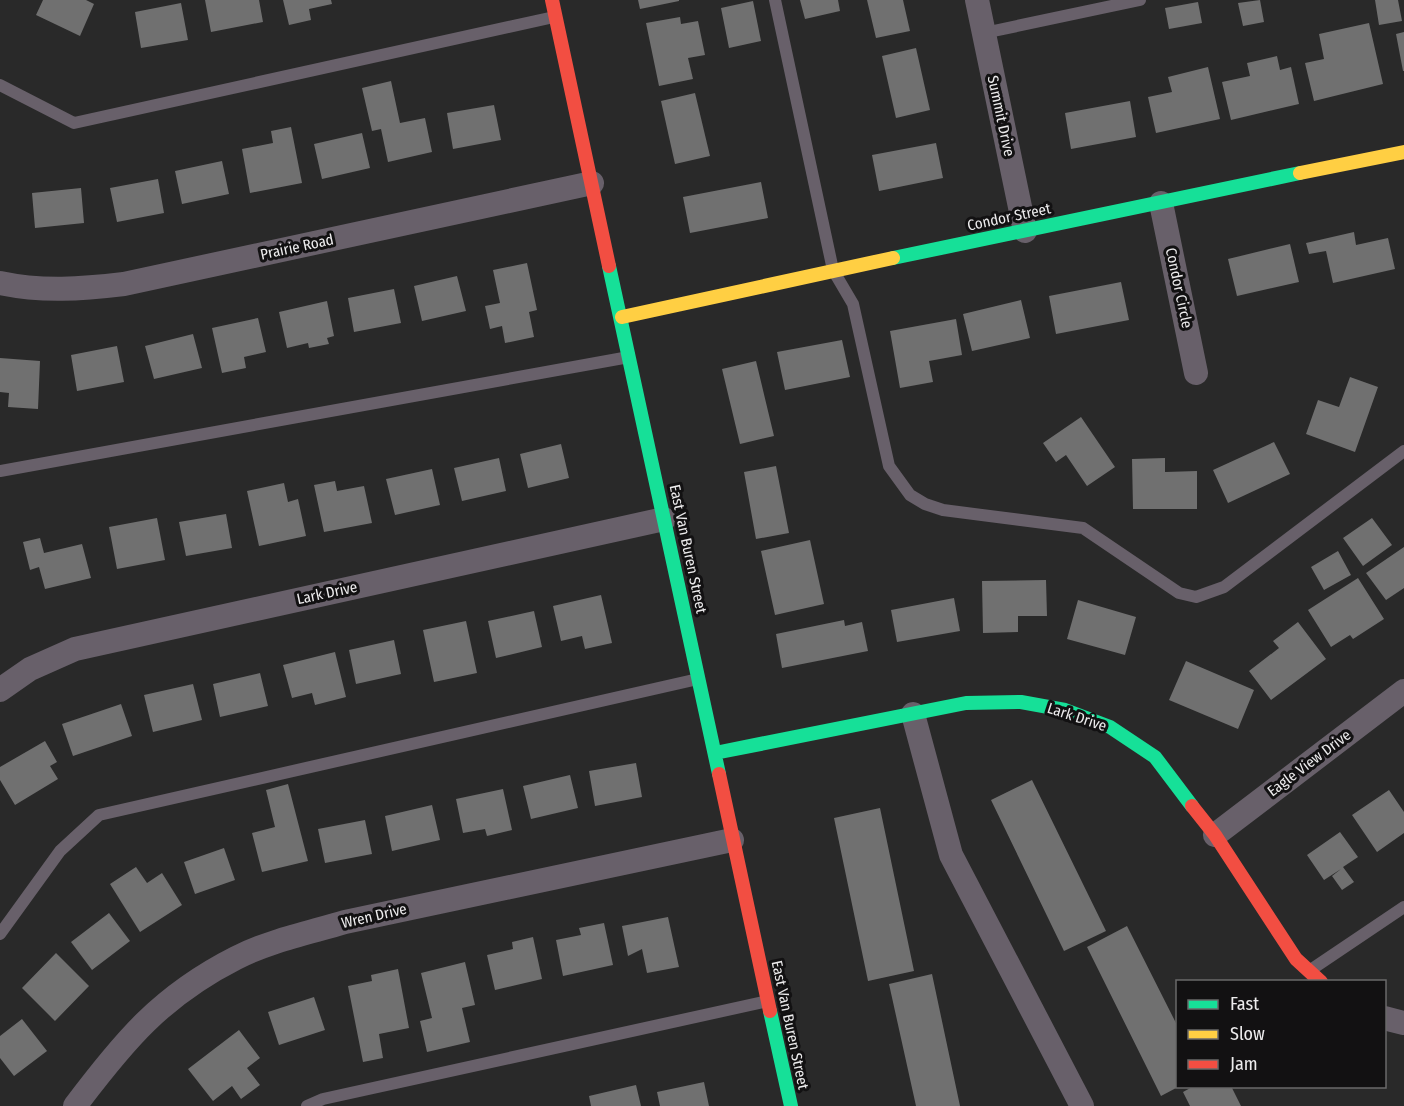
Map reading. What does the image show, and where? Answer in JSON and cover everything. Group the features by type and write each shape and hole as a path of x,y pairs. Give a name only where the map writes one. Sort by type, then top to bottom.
{"street":[{"name":"East Van Buren Street","path":"552,0 791,1106"},
{"name":"Summit Drive","path":"977,0 1025,231"},
{"name":"Condor Street","path":"622,317 833,270 1404,152"},
{"name":"Prairie Road","path":"0,283 70,290 124,284 592,183"},
{"name":"Condor Circle","path":"1161,203 1196,373"},
{"name":"Lark Drive","path":"0,690 30,669 75,649 664,519"},
{"name":"Eagle View Drive","path":"1215,835 1404,691"},
{"name":"Lark Drive","path":"715,753 966,703 1022,702 1065,710 1110,727 1155,757 1215,835 1296,959 1320,980"},
{"path":"913,714 951,855 1082,1106"},
{"name":"Wren Drive","path":"75,1106 117,1051 148,1018 187,986 237,958 282,941 345,922 732,840"},
{"path":"1386,1018 1404,1023"}],"lane":[{"path":"776,0 833,270 853,304 889,466 910,495 943,510 1083,528 1179,593 1196,597 1224,587 1404,451"},
{"path":"984,33 1140,0"},
{"path":"0,85 74,123 556,17"},
{"path":"0,471 630,357"},
{"path":"0,934 60,851 99,814 699,679"},
{"path":"1308,971 1404,908"},
{"path":"307,1106 323,1099 769,1001"}],"building":[{"path":"43,0 86,0 94,4 80,36 36,15"},
{"path":"205,0 259,0 263,22 211,32"},
{"path":"283,0 331,0 332,4 309,9 311,20 289,25"},
{"path":"638,0 679,0 679,1 640,9"},
{"path":"800,0 838,0 840,11 805,19"},
{"path":"867,0 903,0 910,31 876,38"},
{"path":"1260,0 1264,22 1243,26 1238,3"},
{"path":"1375,0 1398,0 1402,21 1379,25"},
{"path":"753,1 761,41 729,48 721,8"},
{"path":"1198,2 1202,23 1169,29 1165,8"},
{"path":"181,3 188,40 141,48 135,12"},
{"path":"680,17 681,24 698,21 705,55 688,58 693,79 659,86 646,23"},
{"path":"1369,23 1383,84 1314,101 1305,63 1324,59 1319,34"},
{"path":"1404,32 1404,71 1403,71 1396,34"},
{"path":"916,48 930,110 896,118 882,56"},
{"path":"1277,56 1280,70 1291,67 1299,104 1231,120 1222,82 1250,76 1247,63"},
{"path":"1208,67 1220,119 1156,133 1148,97 1172,92 1168,77"},
{"path":"391,81 400,123 425,118 432,152 388,162 381,129 372,131 362,88"},
{"path":"695,93 710,156 675,164 661,101"},
{"path":"1130,101 1136,137 1071,149 1065,113"},
{"path":"494,105 501,140 453,149 447,113"},
{"path":"291,127 302,183 250,193 242,149 273,143 271,131"},
{"path":"362,133 370,168 322,179 314,144"},
{"path":"936,143 943,178 879,191 872,155"},
{"path":"222,161 229,194 182,204 175,171"},
{"path":"158,179 164,213 117,222 110,188"},
{"path":"761,182 768,218 690,233 683,197"},
{"path":"81,188 84,223 35,228 32,193"},
{"path":"1354,232 1356,245 1388,238 1395,269 1333,283 1326,251 1309,254 1306,243"},
{"path":"1290,244 1299,282 1237,296 1228,259"},
{"path":"527,263 537,310 529,312 534,337 505,343 502,326 490,329 485,306 500,303 493,270"},
{"path":"457,276 466,311 422,321 414,286"},
{"path":"1121,282 1129,320 1056,334 1049,296"},
{"path":"394,289 401,323 354,332 348,298"},
{"path":"1021,300 1030,338 972,351 963,314"},
{"path":"327,301 334,336 327,338 329,344 309,348 308,343 287,348 279,312"},
{"path":"258,318 266,352 244,357 246,368 222,373 212,328"},
{"path":"956,319 962,355 929,361 933,382 900,388 890,331"},
{"path":"193,334 202,368 154,379 145,346"},
{"path":"842,340 850,377 785,390 777,352"},
{"path":"117,346 124,382 77,391 71,355"},
{"path":"0,358 40,361 38,409 8,407 9,393 0,392"},
{"path":"756,361 774,436 740,444 722,369"},
{"path":"1350,377 1378,387 1355,452 1306,434 1318,400 1339,407"},
{"path":"1081,417 1115,467 1087,486 1066,455 1056,462 1043,443"},
{"path":"1274,442 1290,474 1228,503 1213,470"},
{"path":"561,444 569,478 528,488 520,454"},
{"path":"499,458 506,491 462,501 454,468"},
{"path":"1165,458 1165,472 1197,471 1197,509 1133,509 1132,459"},
{"path":"776,466 789,533 756,539 744,472"},
{"path":"432,469 440,505 395,515 386,479"},
{"path":"335,481 337,491 364,486 372,523 324,532 314,485"},
{"path":"284,483 288,502 298,499 306,536 259,546 247,491"},
{"path":"226,514 232,548 186,556 179,522"},
{"path":"157,518 165,560 117,569 109,527"},
{"path":"1372,518 1392,545 1363,566 1343,538"},
{"path":"40,538 44,553 82,544 91,578 45,589 39,567 30,570 23,542"},
{"path":"810,540 824,604 775,615 761,551"},
{"path":"1404,547 1404,588 1386,600 1366,573"},
{"path":"1338,551 1351,575 1324,590 1311,567"},
{"path":"1358,578 1384,619 1353,639 1350,635 1331,647 1308,610"},
{"path":"1046,580 1047,616 1018,616 1018,632 983,633 982,581"},
{"path":"601,595 612,643 585,649 582,636 561,641 553,606"},
{"path":"954,598 960,631 897,642 891,610"},
{"path":"1078,600 1136,617 1125,655 1067,639"},
{"path":"534,611 542,647 496,658 488,621"},
{"path":"844,620 845,626 862,622 868,651 782,668 776,634"},
{"path":"466,621 477,673 434,682 423,630"},
{"path":"1298,622 1326,659 1271,700 1249,671 1279,648 1273,641"},
{"path":"394,640 401,674 356,684 349,650"},
{"path":"335,652 346,697 315,705 312,693 292,698 283,665"},
{"path":"1186,661 1254,690 1238,729 1169,700"},
{"path":"260,673 268,706 220,717 213,684"},
{"path":"193,684 202,720 153,732 144,695"},
{"path":"121,704 132,736 73,756 62,724"},
{"path":"45,741 57,762 50,766 58,779 15,805 0,780 0,767"},
{"path":"636,763 642,797 595,806 589,771"},
{"path":"570,775 578,808 531,819 523,786"},
{"path":"1032,780 1106,931 1064,951 991,800"},
{"path":"288,784 308,861 262,872 252,833 275,827 266,790"},
{"path":"503,789 512,830 487,836 485,829 463,833 456,799"},
{"path":"1389,790 1404,812 1404,833 1377,852 1352,815"},
{"path":"432,805 440,840 392,851 385,816"},
{"path":"880,808 914,971 868,981 834,818"},
{"path":"365,820 372,854 325,863 318,829"},
{"path":"1340,832 1358,857 1343,867 1354,882 1342,890 1332,876 1341,869 1324,880 1307,855"},
{"path":"224,848 235,880 195,894 184,862"},
{"path":"136,867 147,883 162,873 182,905 140,932 110,884"},
{"path":"109,913 130,941 92,970 71,942"},
{"path":"668,917 679,967 647,973 642,949 628,956 622,926"},
{"path":"604,923 613,965 563,976 556,940 581,935 579,928"},
{"path":"1127,926 1176,1023 1176,1088 1161,1096 1087,947"},
{"path":"533,937 542,979 495,990 487,955 513,949 512,942"},
{"path":"56,953 89,986 55,1021 22,988"},
{"path":"465,962 475,1005 462,1008 470,1042 427,1052 420,1021 432,1018 421,973"},
{"path":"398,969 409,1028 379,1034 383,1058 363,1062 348,986 372,981 371,975"},
{"path":"932,974 960,1106 916,1106 889,984"},
{"path":"314,997 325,1030 279,1045 268,1012"},
{"path":"22,1019 47,1051 14,1076 0,1058 0,1036"},
{"path":"239,1030 260,1058 247,1068 260,1085 241,1099 232,1086 213,1101 188,1069"},
{"path":"704,1082 709,1106 660,1106 657,1092"},
{"path":"636,1085 641,1106 591,1106 589,1096"},
{"path":"1190,1088 1232,1088 1241,1106 1190,1106 1183,1092"}],"traffic: fast":[{"path":"893,258 1300,173"},
{"path":"609,266 719,774"},
{"path":"715,753 966,703 1021,702 1065,710 1110,727 1155,757 1192,806"},
{"path":"770,1011 791,1106"}],"traffic: slow":[{"path":"1300,173 1404,152"},
{"path":"622,317 893,258"}],"traffic: jam":[{"path":"552,0 609,266"},
{"path":"719,774 770,1011"},
{"path":"1192,806 1215,835 1296,959 1319,980"}]}
